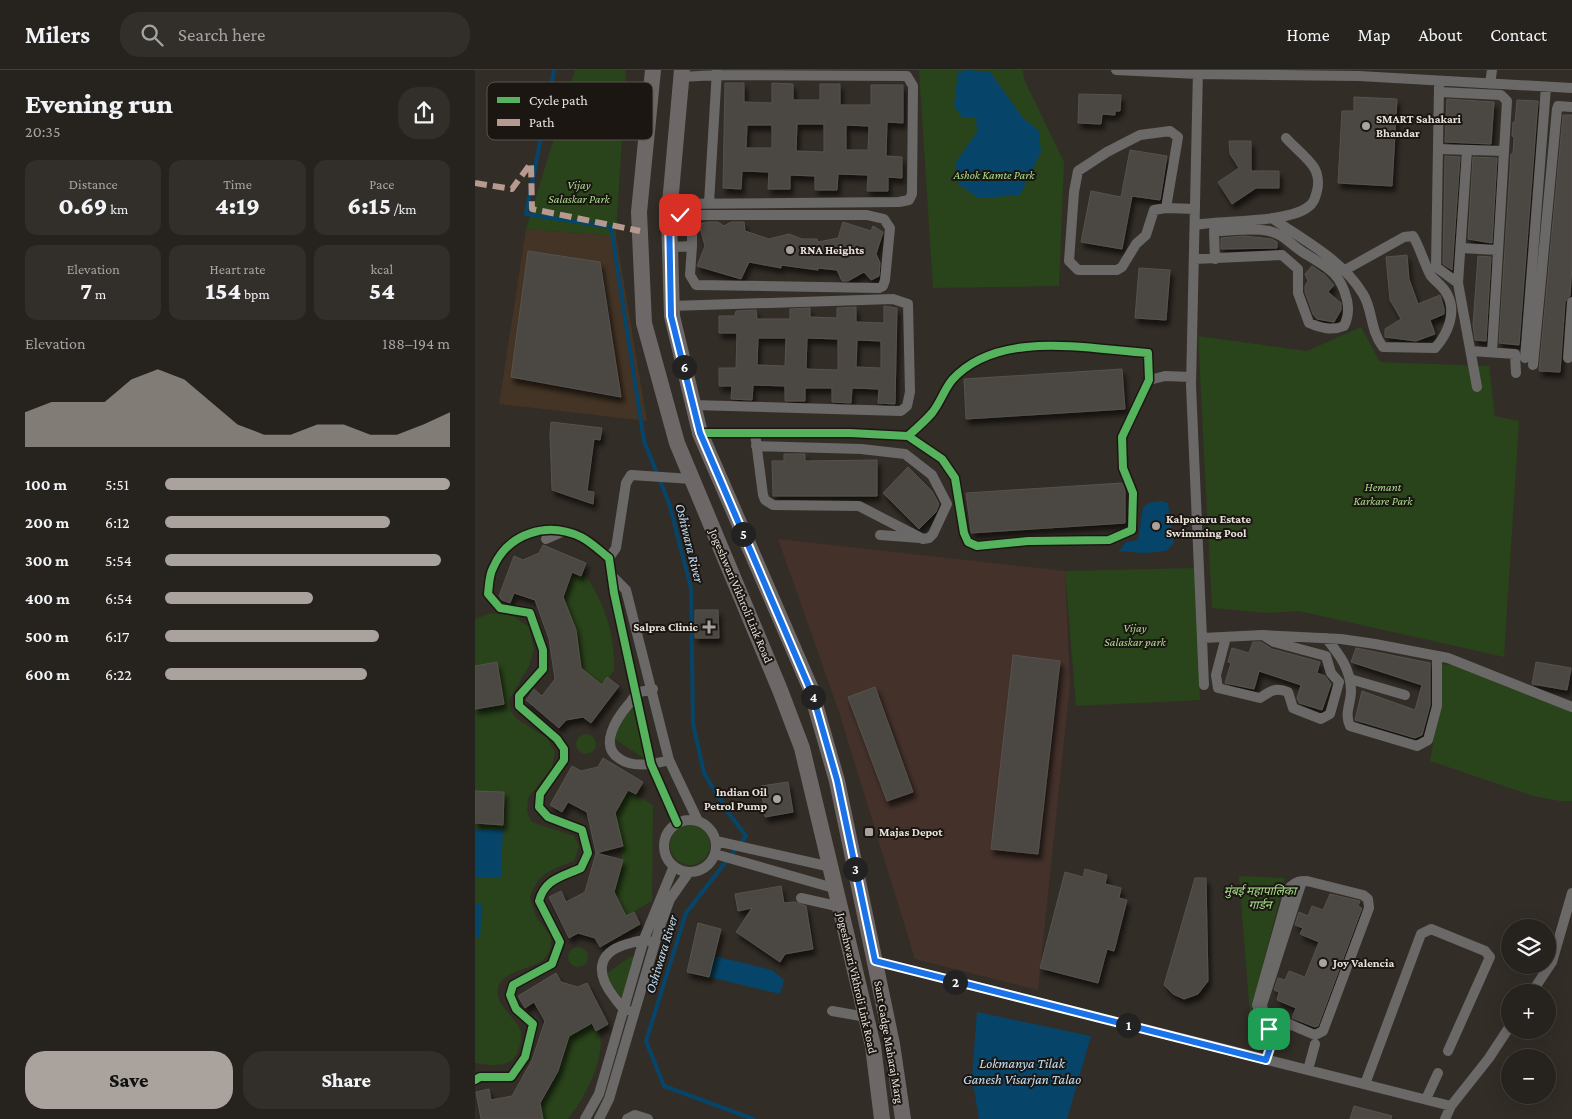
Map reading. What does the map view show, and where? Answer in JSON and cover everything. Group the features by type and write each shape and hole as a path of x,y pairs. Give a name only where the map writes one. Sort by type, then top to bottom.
{"main road":[{"name":"Sant Gadge Maharaj Marg","path":"682,74 669,210 671,316 700,433 813,696 837,780 892,1044 903,1119"},
{"name":"Jogeshwari Vikhroli Link Road","path":"646,140 639,212 644,323 677,443 780,690 802,748 873,1046 882,1119"}],"street":[{"path":"1116,70 1359,76 1572,88"},
{"path":"1491,70 1491,84"},
{"path":"709,203 717,72"},
{"path":"669,210 709,203 899,202 909,200 912,194 913,86 907,73 717,72 682,74"},
{"path":"1203,72 1195,209 1191,377 1204,685"},
{"path":"1439,81 1436,268 1458,283"},
{"path":"1546,87 1529,362 1557,109 1558,106 1572,107"},
{"path":"1439,92 1505,97 1507,104 1492,352"},
{"path":"1166,208 1178,137 1169,132 1140,135 1107,152 1079,171 1074,192 1069,261 1078,270 1117,270 1122,267 1136,244 1146,235 1153,210 1166,208 1195,209"},
{"path":"1195,225 1272,218 1289,215 1307,208 1315,200 1318,186 1313,166 1286,138"},
{"path":"1438,149 1504,151"},
{"path":"1467,150 1458,283 1477,386"},
{"path":"669,210 692,215 867,215 884,219 890,228 883,286 879,288 696,285 690,275 692,215"},
{"path":"1272,218 1345,270 1364,295 1376,338 1383,347 1435,348 1445,338 1450,325 1451,306 1448,295 1438,281 1430,275 1422,251 1413,236 1404,237 1345,270"},
{"path":"1194,259 1215,259 1282,255 1298,269 1298,293 1309,323 1319,328 1336,329 1344,326 1347,319 1347,304 1343,282 1328,267 1299,250 1283,235 1267,230 1214,231 1215,259"},
{"path":"670,247 692,246"},
{"path":"1461,248 1497,250"},
{"path":"1568,358 1572,297"},
{"path":"671,306 893,299 908,304 910,392 907,406 901,410 693,405"},
{"path":"700,433 850,433 907,436 942,459 955,478 963,533 968,542 977,546 1027,541 1109,540 1132,530 1133,493 1123,468 1122,437 1149,380 1147,353 1058,347 1012,347 982,357 952,380 933,412 907,436"},
{"path":"1471,351 1515,354 1516,372"},
{"path":"1149,380 1165,376 1191,377"},
{"path":"755,433 763,495 769,503 859,506 923,539"},
{"path":"756,446 861,448 905,454 932,475 946,499 945,508 933,534 929,538 880,535"},
{"path":"609,558 616,548 627,480 633,475 692,478"},
{"path":"475,1080 480,1077 511,1078 525,1057 533,1024 516,1009 510,995 513,985 552,964 560,942 539,901 543,888 554,880 581,868 588,853 582,830 548,817 539,807 540,794 564,760 563,750 557,739 519,706 519,696 543,668 543,650 530,613 500,608 488,594 492,568 505,550 525,533 552,529 580,537 609,558 651,764 677,823"},
{"path":"546,539 563,532"},
{"path":"613,577 626,590 653,689 669,760 698,821"},
{"path":"1203,638 1262,635 1326,638 1375,644 1448,658 1572,707"},
{"path":"1226,637 1216,675 1218,688 1260,698 1271,690 1283,690 1288,692 1293,708 1321,719 1330,714 1339,682 1331,673 1326,656 1274,642 1262,635"},
{"path":"1326,638 1344,661 1350,679 1351,692 1347,714 1350,726 1417,746 1428,740 1437,706 1437,657"},
{"path":"1350,679 1405,694"},
{"path":"653,689 637,694 613,726 611,745 619,759 628,762 651,764 669,760"},
{"path":"721,842 719,855 704,868 689,872 674,866 668,860 664,844 671,828 677,823 685,820 698,821 708,826 721,842 831,867"},
{"path":"719,855 837,889"},
{"path":"585,1119 599,1094 644,939 674,866"},
{"path":"599,1119 609,1099 655,942 670,898 689,872"},
{"path":"1266,1060 1275,1031 1259,1016 1257,1005 1288,893 1295,882 1302,881 1363,895 1369,903 1323,1031 1315,1035 1268,1015 1263,1010 1262,1005 1302,881"},
{"path":"1538,984 1553,962 1572,893"},
{"path":"801,898 841,907"},
{"path":"1365,1084 1421,934 1431,929 1485,951 1490,957 1448,1051"},
{"path":"635,1013 624,1009 604,984 601,972 603,960 609,952 619,946 644,939 655,942"},
{"path":"875,961 1451,1106"},
{"path":"832,1011 866,1017"},
{"path":"1445,1119 1451,1106 1501,1039"},
{"path":"1308,1070 1315,1044"},
{"path":"1426,1100 1438,1073"},
{"path":"627,1119 635,1115 648,1119"}],"shaded area":[{"path":"526,229 616,236 647,421 499,404"},
{"path":"778,539 1065,571 1070,684 1038,990 915,959 838,709"}],"green space":[{"name":"Vijay Salaskar Park","path":"575,70 626,70 625,82 571,82"},
{"name":"Ashok Kamte Park","path":"919,70 1023,70 1024,79 1064,162 1059,286 933,288"},
{"name":"Vijay Salaskar Park","path":"553,140 622,140 616,236 526,229"},
{"name":"Hemant Karkare Park","path":"1361,327 1380,362 1489,366 1495,416 1519,421 1504,657 1299,611 1267,613 1212,608 1198,336 1307,351"},
{"name":"Vijay Salaskar park","path":"1197,568 1200,700 1076,706 1065,571"},
{"path":"572,572 586,576 599,598 608,621 613,645 614,671 602,685 581,668 577,635 563,597"},
{"path":"491,613 513,616 529,627 534,649 529,666 509,700 511,711 517,719 547,738 555,752 552,768 528,798 527,812 532,822 574,836 579,846 574,861 552,870 542,877 537,882 530,897 536,917 551,936 550,949 545,958 509,975 499,985 497,992 501,1004 519,1026 521,1032 521,1041 515,1057 506,1064 500,1065 475,1063 475,619"},
{"path":"1441,664 1468,667 1504,686 1572,706 1572,801 1560,801 1533,796 1430,761 1438,714"},
{"path":"633,707 645,759 616,740 616,729"},
{"path":"582,734 590,734 596,740 596,748 590,754 582,754 576,748 576,740"},
{"path":"628,790 653,805 652,901 626,916 614,892 622,853 615,813"},
{"path":"686,825 694,825 701,828 707,834 710,845 707,856 701,862 694,865 686,865 679,862 673,856 670,849 670,841 673,834 679,828"},
{"name":"मुंबई महापालिका गार्डन","path":"1239,876 1285,878 1250,1015"},
{"path":"574,947 582,947 588,953 588,961 582,967 574,967 568,961 568,953"},
{"path":"636,956 624,1001 605,975 630,957"},
{"path":"592,1023 600,1036 601,1046 596,1068 586,1091 568,1119 543,1119 540,1103 559,1068 569,1036"}],"water":[{"path":"968,70 990,72 1023,118 1039,131 1041,152 1020,195 978,198 957,183 956,162 977,132 976,118 962,117 954,106 958,72"},
{"name":"Kalpataru Estate Swimming Pool","path":"1161,501 1168,503 1174,543 1166,551 1144,553 1119,551 1126,542 1138,540 1143,508 1148,503"},
{"path":"476,829 503,830 501,878 475,877"},
{"path":"475,904 482,904 480,938 475,938"},
{"path":"714,956 772,970 784,980 780,994 709,977"},
{"name":"Lokmanya Tilak Ganesh Visarjan Talao","path":"977,1012 1091,1036 1067,1119 979,1119 972,1077"}],"building":[{"path":"725,83 744,83 744,102 772,103 772,83 793,84 793,100 820,100 820,84 840,84 840,105 871,105 871,85 903,85 903,123 887,122 886,156 902,157 902,178 888,177 888,191 867,191 868,175 838,174 837,190 815,190 815,176 790,175 790,189 768,189 769,172 742,171 741,189 723,188","holes":["797,124 824,124 824,152 796,151","747,125 772,125 772,148 746,148","846,125 869,126 868,150 846,150"]},
{"path":"1079,94 1121,95 1120,111 1115,111 1115,115 1102,114 1101,124 1078,123"},
{"path":"1354,97 1397,99 1392,186 1338,183 1342,111 1354,111"},
{"path":"1447,99 1494,102 1491,144 1445,142"},
{"path":"1517,100 1538,101 1519,345 1499,343 1511,154 1513,154 1513,122 1515,123"},
{"path":"1563,115 1572,115 1572,266 1570,296 1565,302 1560,372 1539,371"},
{"path":"1229,141 1251,141 1251,171 1279,171 1279,188 1256,188 1232,204 1218,182 1239,168 1230,154"},
{"path":"1130,150 1167,156 1160,200 1132,196 1122,249 1081,242 1091,191 1121,197"},
{"path":"1445,156 1460,157 1452,270 1443,264"},
{"path":"1473,157 1497,158 1492,243 1468,239"},
{"name":"RNA Heights","path":"718,222 724,226 731,222 744,222 745,231 769,239 789,234 802,239 817,239 818,242 838,238 843,222 871,231 873,226 883,232 876,254 880,263 879,276 871,280 864,272 848,281 842,281 837,270 818,268 818,270 781,265 781,268 749,262 741,279 697,266 705,246 699,224"},
{"path":"1244,236 1272,239 1277,242 1277,248 1221,249 1221,238"},
{"path":"528,251 600,262 621,397 511,377"},
{"path":"1407,255 1409,279 1418,304 1440,295 1444,309 1444,314 1430,320 1435,334 1416,341 1385,337 1385,329 1401,319 1390,300 1386,257"},
{"path":"1478,256 1491,257 1486,341 1475,340 1473,325"},
{"path":"1312,266 1325,275 1334,285 1328,292 1341,303 1341,310 1334,322 1317,319 1313,314 1305,292 1305,286 1308,281 1305,274"},
{"path":"1139,268 1170,270 1166,320 1135,318"},
{"path":"884,306 897,308 895,404 878,403 879,389 852,388 851,403 832,402 832,388 805,388 805,401 785,401 785,386 753,385 752,400 731,399 732,386 719,386 719,368 736,368 737,333 719,333 719,316 735,316 736,311 756,310 757,319 790,319 790,309 810,308 810,317 837,318 837,308 856,307 856,322 884,323","holes":["758,338 786,338 785,366 757,365","807,338 838,339 838,370 806,369","857,340 881,341 881,368 856,367"]},
{"path":"1122,369 1125,409 966,419 964,379"},
{"path":"551,422 602,428 600,440 594,439 587,491 594,492 593,504 552,490"},
{"path":"784,454 805,454 805,461 877,460 877,496 773,496 772,461 784,461"},
{"path":"908,467 932,491 939,504 936,512 919,529 883,493"},
{"path":"1122,483 1125,491 1125,523 971,533 966,493"},
{"path":"543,545 586,563 581,576 572,572 563,597 576,630 581,668 602,685 607,677 619,686 591,723 583,717 566,720 559,728 526,700 534,689 542,696 555,679 549,639 535,600 514,593 510,603 502,600 499,596 514,556 523,560 539,553"},
{"path":"695,610 718,610 719,638 695,638"},
{"path":"1253,642 1261,642 1272,649 1320,662 1317,673 1325,676 1331,684 1322,710 1299,703 1297,698 1301,685 1259,671 1254,689 1225,683 1231,663 1228,662 1232,648 1249,653"},
{"path":"1356,648 1430,663 1430,705 1422,735 1415,738 1355,720 1362,691 1415,710 1422,685 1351,662"},
{"path":"1013,655 1060,661 1038,854 991,849"},
{"path":"497,662 504,704 475,709 475,666"},
{"path":"1536,662 1571,668 1567,690 1532,684"},
{"path":"875,687 913,792 887,801 848,697"},
{"path":"603,758 643,782 636,794 628,790 615,813 623,846 596,853 587,812 568,802 562,812 550,805 572,766 581,771 598,767"},
{"name":"Indian Oil Petrol Pump","path":"788,782 793,812 765,817 761,786"},
{"path":"475,791 504,792 503,825 475,823"},
{"path":"596,853 623,860 614,892 626,916 634,912 640,924 600,947 595,938 578,933 569,938 549,897 561,891 566,902 585,892"},
{"path":"1085,869 1107,875 1105,884 1121,888 1119,898 1127,900 1114,951 1107,949 1098,983 1040,968 1065,872 1083,877"},
{"path":"1195,878 1206,878 1208,981 1198,994 1184,999 1173,994 1164,985"},
{"path":"781,886 784,903 795,902 806,906 813,949 785,954 780,962 736,932 752,908 738,911 735,894"},
{"name":"Joy Valencia","path":"1330,894 1360,901 1358,906 1362,908 1318,1026 1315,1027 1292,1018 1296,1008 1277,1000 1279,992 1274,990 1278,978 1285,980 1289,971 1305,977 1319,942 1300,934 1303,928 1295,925 1299,912 1308,916 1312,906 1323,910"},
{"path":"698,923 721,929 709,977 687,972"},
{"path":"556,973 561,982 578,987 587,983 608,1024 596,1031 592,1023 569,1036 558,1071 540,1103 543,1119 481,1119 476,1092 489,1089 491,1100 512,1096 532,1060 545,1021 534,1002 525,1008 518,996"},
{"path":"1354,1106 1392,1116 1391,1119 1350,1119"}],"waterway":[{"name":"Oshiwara River","path":"552,82 554,70"},
{"name":"Oshiwara River","path":"540,140 526,214 611,227 644,441 669,503 691,588 693,724 704,773 727,811 746,836 686,913 646,1041 664,1086 753,1119"}],"marked path":[{"path":"475,183 512,189 531,163 532,209 640,231"}],"cycle path":[{"path":"700,433 850,433 908,436 942,459 955,478 964,533 968,542 977,546 1028,541 1109,540 1132,530 1133,493 1123,468 1122,437 1149,380 1148,353 1071,346 1044,346 1018,348 993,354 971,364 952,380 932,413 908,436"},
{"path":"475,1080 480,1077 511,1077 525,1057 533,1024 516,1009 510,995 513,985 552,964 560,942 539,901 545,888 550,883 581,868 588,853 582,830 548,817 539,807 540,794 564,760 564,749 557,739 519,706 519,696 543,669 543,650 530,613 500,608 488,594 493,568 508,546 518,539 530,533 542,531 568,532 585,539 609,558 614,593 651,764 677,823"}],"place":[{"name":"SMART Sahakari Bhandar","path":"1366,126"},
{"name":"RNA Heights","path":"790,250"},
{"name":"Kalpataru Estate Swimming Pool","path":"1156,526"},
{"name":"Salpra Clinic","path":"709,627"},
{"name":"Indian Oil Petrol Pump","path":"777,799"},
{"name":"Majas Depot","path":"869,832"},
{"name":"Joy Valencia","path":"1323,963"}],"route":[{"path":"680,215 669,215 671,316 700,433 813,696 837,780 875,961 1266,1060 1275,1033 1269,1029"}]}
